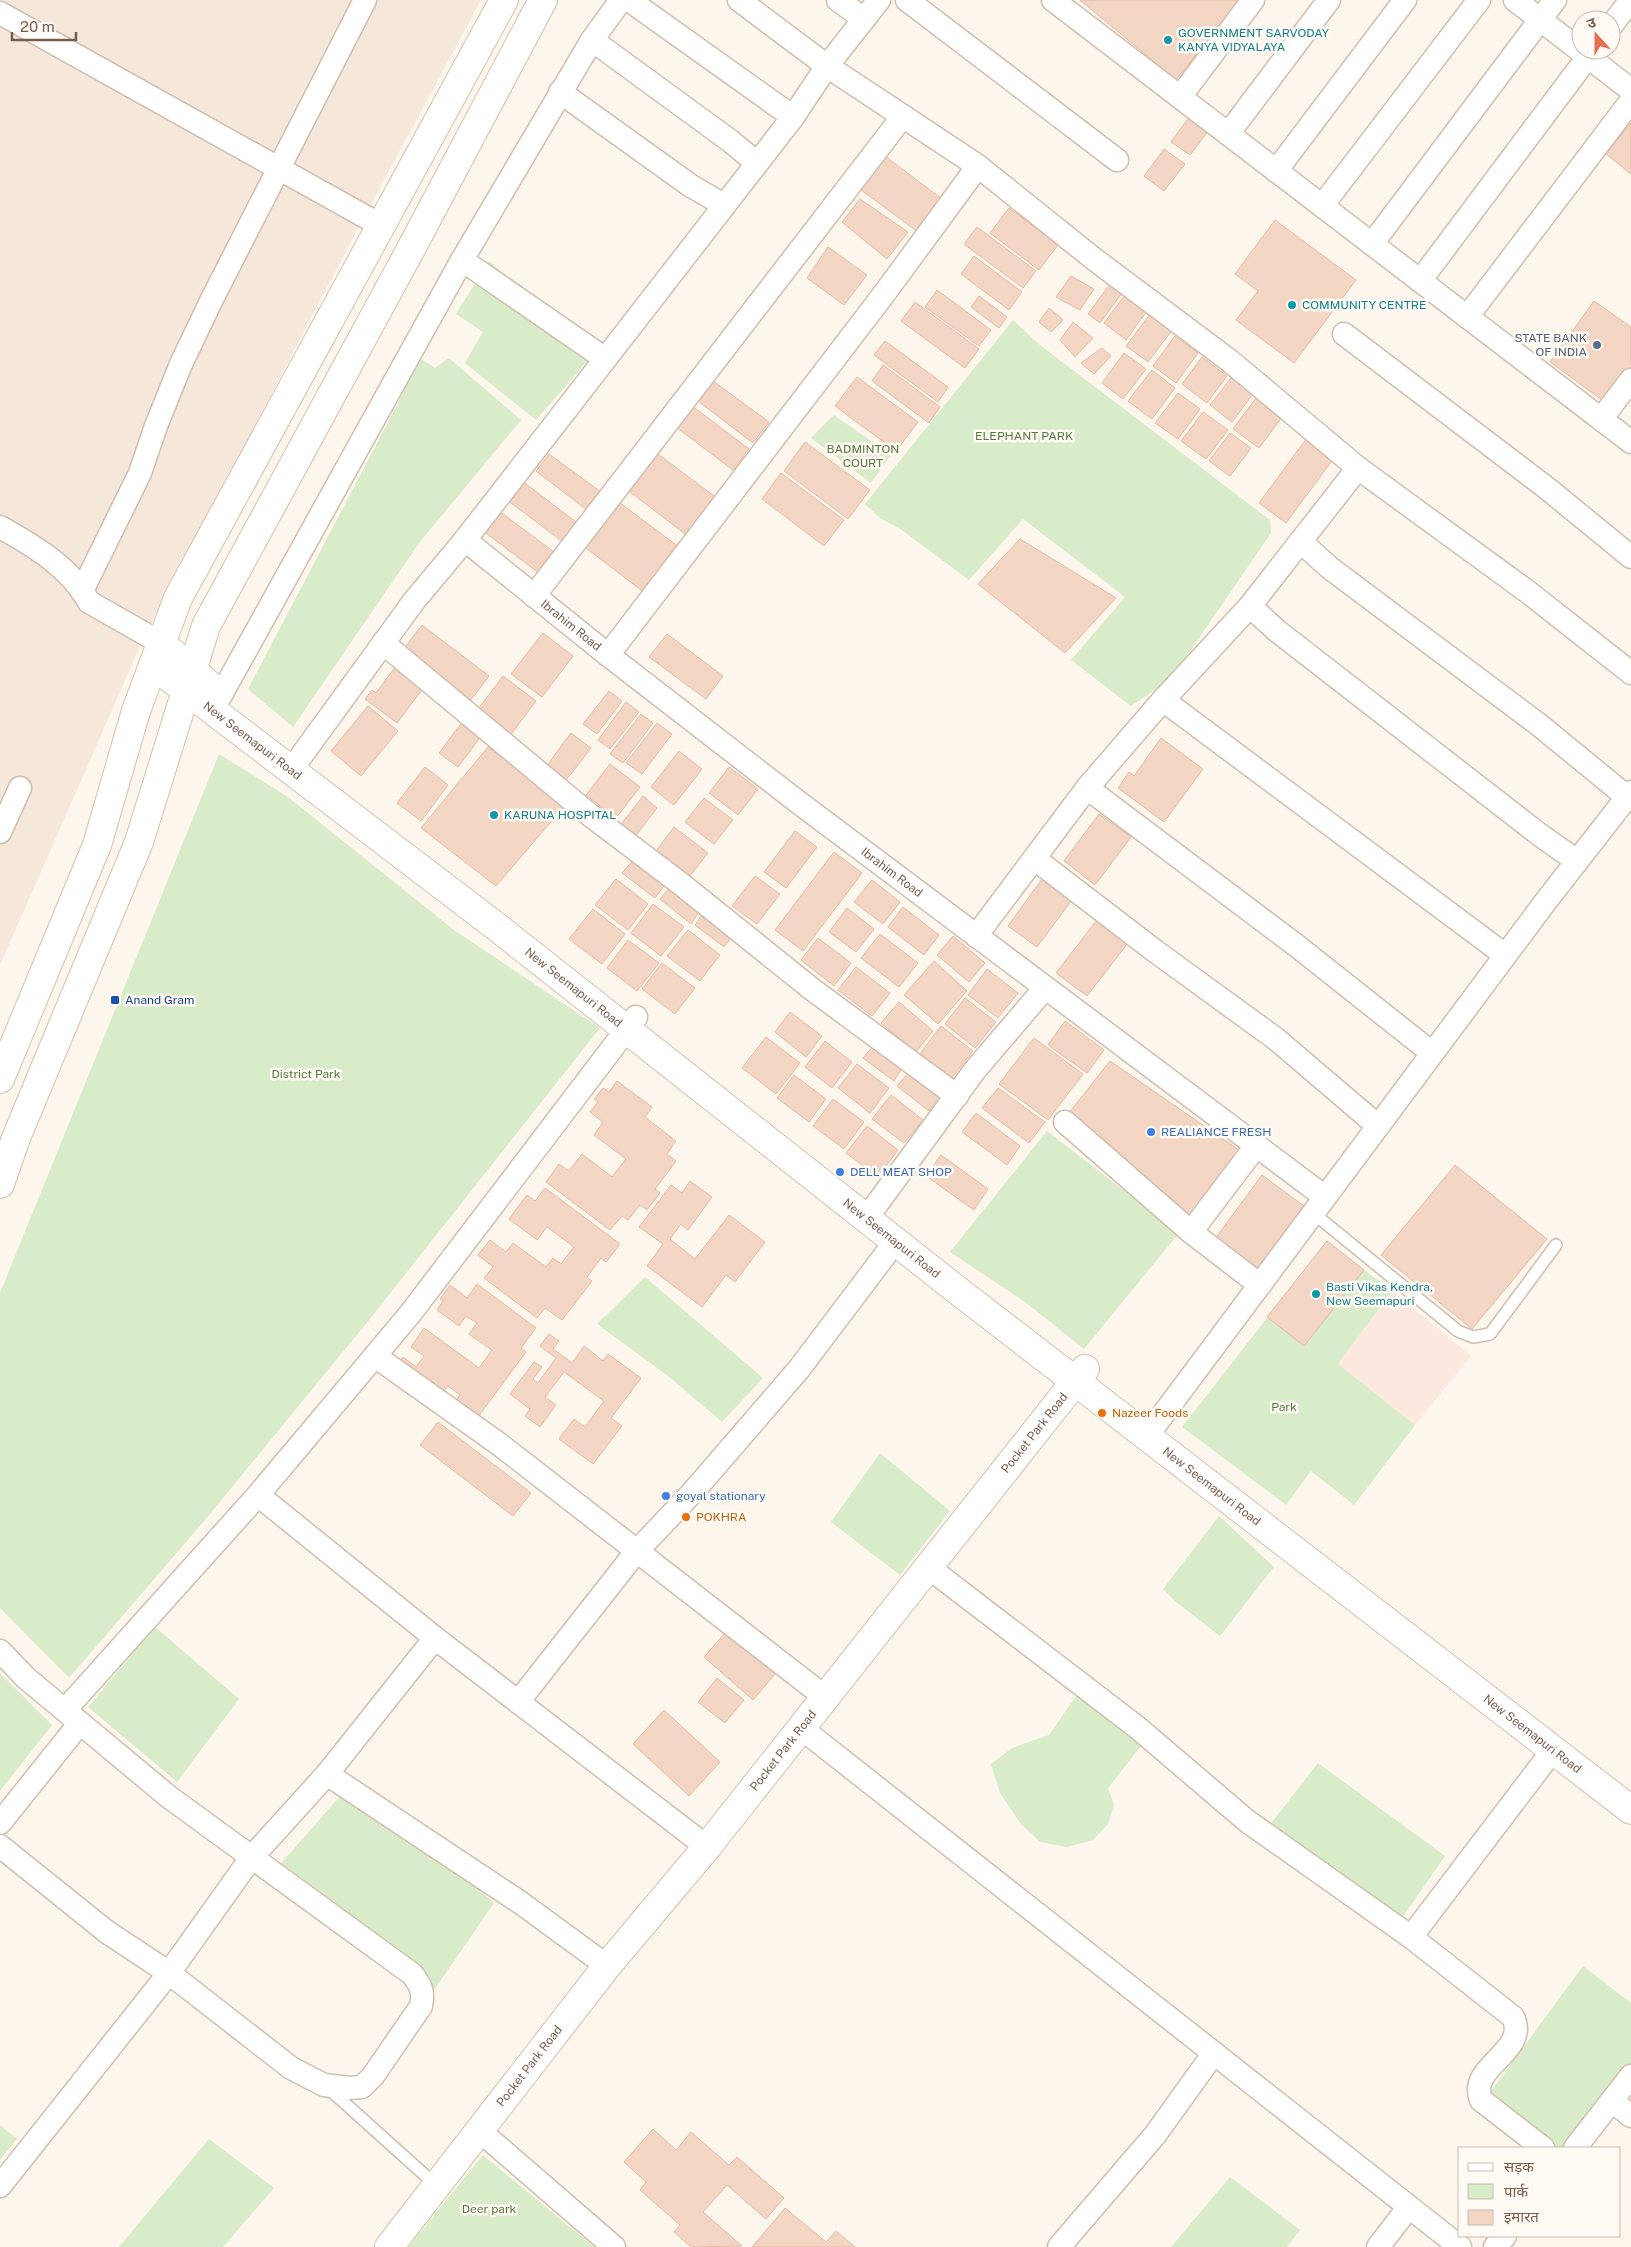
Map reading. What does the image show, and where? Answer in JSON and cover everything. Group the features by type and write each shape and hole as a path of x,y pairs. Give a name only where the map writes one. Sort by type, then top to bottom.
{"main road":[{"path":"0,1079 9,1042 97,845 136,711 178,598 504,0"},
{"path":"0,1184 16,1138 139,842 206,626 412,247 543,0"},
{"name":"New Seemapuri Road","path":"157,654 493,924 631,1023 871,1214 1080,1375 1631,1810"},
{"name":"New Seemapuri Road","path":"871,1214 896,1242 1080,1375 1156,1424 1631,1794"},
{"name":"Pocket Park Road","path":"389,2247 607,1966 706,1847 1080,1375"}],"street":[{"path":"82,590 140,473 156,426 182,364 278,167 365,0"},
{"path":"216,702 462,260 560,92 592,40 621,0"},
{"path":"629,0 793,117"},
{"path":"739,0 828,66 978,166 1094,259 1230,361 1358,468 1528,592 1631,674"},
{"path":"838,0 864,20"},
{"path":"295,764 414,601 465,540 604,358 793,117 828,66 879,0"},
{"path":"907,0 1117,160"},
{"path":"1053,0 1631,442"},
{"path":"1180,97 1253,0"},
{"path":"1228,134 1329,0"},
{"path":"1276,171 1405,0"},
{"path":"1322,206 1479,0"},
{"path":"1515,0 1540,20 1571,40"},
{"path":"1372,244 1555,0"},
{"path":"1621,13 1631,0"},
{"path":"0,13 382,226"},
{"path":"592,40 757,163"},
{"path":"1420,281 1586,60"},
{"path":"1599,60 1631,90"},
{"path":"560,92 691,186 724,205"},
{"path":"1467,317 1631,101"},
{"path":"534,596 903,116"},
{"path":"608,655 884,294 978,166"},
{"path":"462,260 604,358"},
{"path":"1344,334 1548,489 1631,557"},
{"path":"1601,419 1631,380"},
{"path":"976,936 1087,788 1163,700 1250,606 1302,543 1358,468"},
{"path":"0,527 37,548 53,560 82,590 88,602 157,654"},
{"name":"Ibrahim Road","path":"465,540 608,655 1044,988 1256,1146 1319,1205"},
{"path":"1156,1424 1505,955 1629,794 1330,568 1302,543"},
{"path":"1250,606 1276,630 1540,835 1578,861"},
{"path":"383,643 590,814 821,996 957,1096"},
{"path":"1163,700 1505,955"},
{"path":"0,832 20,788"},
{"path":"1087,788 1297,946 1432,1054"},
{"path":"1035,859 1155,951 1276,1039 1378,1126"},
{"path":"871,1214 975,1070 1044,988"},
{"path":"0,1823 72,1716 410,1314 631,1023"},
{"path":"1065,1122 1191,1232 1260,1285"},
{"path":"1191,1232 1256,1146"},
{"path":"518,1702 636,1552 692,1493 799,1369 896,1242"},
{"path":"374,1356 499,1444 825,1697"},
{"path":"258,1495 435,1638 706,1847"},
{"path":"928,1567 1138,1728 1247,1821 1411,1937 1513,2017 1517,2026 1516,2037 1480,2080 1477,2091 1481,2100 1542,2147"},
{"path":"0,2186 170,1973 251,1858 327,1774 435,1638"},
{"path":"0,1651 26,1678 169,1797 412,1974 420,1984 423,1996 420,2006 373,2076 362,2086 350,2088 324,2085 291,2068 170,1973 107,1932 0,1846"},
{"path":"801,1728 1460,2247"},
{"path":"1411,1937 1553,1750"},
{"path":"327,1774 521,1903 607,1966"},
{"path":"1059,2247 1155,2135 1214,2053"},
{"path":"1576,2147 1631,2076"},
{"path":"1612,2101 1631,2116"},
{"path":"480,2131 614,2247"},
{"path":"1378,2247 1409,2207"},
{"path":"1495,2247 1503,2237"}],"lane":[{"path":"1319,1205 1458,1331 1473,1337 1490,1334 1556,1245"},
{"path":"324,2085 437,2186"}],"shaded area":[{"path":"0,0 481,0 364,217 145,635 0,965"},
{"path":"1392,1291 1471,1356 1415,1425 1338,1364"}],"green space":[{"path":"489,261 597,350 536,420 465,363 483,332 456,314"},
{"name":"ELEPHANT PARK","path":"1013,320 1040,345 1270,520 1271,533 1171,679 1131,706 1071,660 1125,597 1023,519 969,580 902,530 880,518 865,504"},
{"path":"419,358 435,368 449,358 521,420 419,543 293,727 248,689 397,405"},
{"name":"BADMINTON COURT","path":"834,415 891,455 871,483 811,438"},
{"name":"District Park","path":"219,754 288,797 454,930 600,1028 369,1320 205,1520 69,1678 0,1608 0,1293"},
{"path":"1047,1131 1179,1233 1084,1349 1025,1302 950,1252"},
{"name":"Park","path":"1327,1241 1392,1291 1338,1364 1415,1425 1354,1505 1311,1471 1286,1505 1182,1427"},
{"path":"645,1277 763,1378 722,1422 668,1376 597,1324"},
{"path":"880,1453 950,1511 900,1575 831,1522"},
{"path":"1219,1516 1274,1567 1220,1636 1176,1602 1163,1589"},
{"path":"155,1627 239,1699 177,1782 88,1707"},
{"path":"0,1673 52,1725 0,1791"},
{"path":"1076,1696 1141,1746 1108,1788 1114,1804 1108,1824 1093,1840 1067,1847 1040,1842 1021,1824 1000,1793 991,1764 1012,1748 1049,1735"},
{"path":"1318,1763 1445,1856 1395,1928 1266,1830"},
{"path":"349,1786 424,1843 494,1903 430,1996 276,1869"},
{"path":"1583,1966 1631,2003 1631,2081 1581,2147 1533,2147 1480,2106"},
{"path":"0,2125 17,2139 0,2160"},
{"path":"209,2139 274,2188 223,2247 119,2247"},
{"name":"Deer park","path":"483,2155 594,2247 408,2247"},
{"path":"1230,2177 1300,2230 1287,2247 1171,2247"}],"building":[{"name":"GOVERNMENT SARVODAY KANYA VIDYALAYA","path":"1080,0 1239,0 1176,80"},
{"path":"1190,116 1209,130 1190,155 1171,142"},
{"path":"1631,123 1631,174 1606,154"},
{"path":"1164,149 1185,164 1164,191 1144,176"},
{"path":"885,156 942,199 918,232 860,189"},
{"path":"860,199 908,232 887,259 842,222"},
{"path":"1009,208 1058,245 1039,270 990,233"},
{"name":"COMMUNITY CENTRE","path":"1275,220 1356,280 1294,363 1236,320 1258,291 1235,274"},
{"path":"977,227 1036,271 1023,288 964,244"},
{"path":"828,247 867,275 844,305 807,278"},
{"path":"974,256 1022,292 1009,310 961,274"},
{"path":"1071,276 1094,289 1080,310 1056,297"},
{"path":"1110,284 1122,293 1100,323 1088,314"},
{"path":"937,290 991,330 979,346 925,307"},
{"path":"1125,295 1147,311 1126,340 1104,323"},
{"path":"979,296 1007,317 999,328 971,307"},
{"name":"STATE BANK OF INDIA","path":"1594,301 1631,327 1631,367 1605,402 1550,362"},
{"path":"915,302 979,349 965,368 901,321"},
{"path":"1049,308 1063,320 1051,332 1039,322"},
{"path":"1151,313 1173,329 1148,362 1126,346"},
{"path":"1073,322 1093,338 1075,357 1060,340"},
{"path":"1175,336 1198,353 1176,383 1153,366"},
{"path":"885,341 948,387 938,402 874,355"},
{"path":"1102,348 1111,356 1094,374 1081,363"},
{"path":"1124,353 1146,369 1123,399 1102,383"},
{"path":"1202,357 1227,376 1207,403 1182,384"},
{"path":"883,365 940,407 929,423 872,381"},
{"path":"1152,370 1175,388 1152,419 1128,401"},
{"path":"857,377 918,422 896,451 835,406"},
{"path":"1231,378 1253,394 1232,422 1210,405"},
{"path":"713,381 769,422 753,443 698,401"},
{"path":"1178,393 1200,409 1178,439 1155,423"},
{"path":"1256,398 1282,417 1259,448 1233,429"},
{"path":"692,406 749,449 733,470 676,427"},
{"path":"1203,412 1228,430 1206,459 1181,441"},
{"path":"1230,433 1251,448 1230,476 1209,461"},
{"path":"1307,438 1334,458 1286,523 1259,503"},
{"path":"805,442 870,490 848,519 784,471"},
{"path":"654,451 718,499 689,537 625,488"},
{"path":"549,454 601,492 587,510 536,471"},
{"path":"781,473 844,520 824,546 762,499"},
{"path":"518,478 580,525 566,544 503,497"},
{"path":"616,500 679,547 645,593 582,545"},
{"path":"495,508 558,555 543,576 479,528"},
{"path":"1020,539 1116,598 1065,653 978,584"},
{"path":"422,625 489,676 467,705 399,655"},
{"path":"543,633 573,656 542,697 511,674"},
{"path":"667,634 723,676 706,699 649,657"},
{"path":"396,666 424,687 397,723 365,699 372,690 376,693"},
{"path":"503,676 536,701 509,737 476,712"},
{"path":"609,691 622,701 597,734 583,724"},
{"path":"626,702 639,712 610,749 598,740"},
{"path":"368,706 398,731 361,776 331,751"},
{"path":"641,714 653,723 623,763 610,754"},
{"path":"463,721 482,735 458,767 439,753"},
{"path":"657,723 672,734 642,774 626,763"},
{"path":"571,733 591,748 564,783 545,768"},
{"path":"1161,738 1203,769 1164,822 1118,788 1129,772 1134,776"},
{"name":"KARUNA HOSPITAL","path":"488,747 567,803 496,886 421,828"},
{"path":"679,751 702,769 674,805 651,787"},
{"path":"610,764 640,787 616,818 586,795"},
{"path":"425,767 448,785 421,821 397,803"},
{"path":"729,767 758,789 738,815 709,793"},
{"path":"643,796 657,808 634,838 619,827"},
{"path":"704,798 733,820 714,844 685,822"},
{"path":"1099,814 1131,837 1095,885 1064,861"},
{"path":"674,827 708,853 689,877 656,851"},
{"path":"795,831 817,847 786,888 764,872"},
{"path":"834,852 862,873 803,951 775,930"},
{"path":"636,857 669,879 655,898 622,873"},
{"path":"1045,875 1074,897 1037,947 1008,926"},
{"path":"755,876 780,894 757,924 732,906"},
{"path":"616,879 648,904 628,930 595,905"},
{"path":"872,880 900,902 883,924 854,902"},
{"path":"670,887 702,907 691,924 660,899"},
{"path":"653,904 684,927 661,956 631,933"},
{"path":"903,907 939,935 924,955 888,927"},
{"path":"847,908 874,929 856,952 829,932"},
{"path":"593,909 625,934 602,964 569,939"},
{"path":"706,909 735,933 724,947 695,925"},
{"path":"1100,916 1131,939 1087,996 1056,973"},
{"path":"688,930 720,955 700,981 667,956"},
{"path":"880,934 918,963 899,987 861,958"},
{"path":"953,936 985,963 969,982 937,955"},
{"path":"818,938 851,963 834,986 801,960"},
{"path":"628,940 659,963 637,991 607,968"},
{"path":"934,961 967,991 938,1024 904,995"},
{"path":"662,963 695,988 675,1014 642,989"},
{"path":"856,967 890,993 872,1016 838,990"},
{"path":"987,969 1018,993 998,1018 968,995"},
{"path":"965,998 996,1022 975,1048 945,1024"},
{"path":"899,1002 933,1031 916,1052 881,1023"},
{"path":"790,1012 822,1036 806,1057 775,1032"},
{"path":"1065,1021 1104,1050 1087,1073 1048,1045"},
{"path":"941,1026 973,1051 951,1079 919,1055"},
{"path":"766,1037 800,1063 776,1094 742,1068"},
{"path":"1034,1038 1083,1074 1048,1120 999,1084"},
{"path":"825,1041 852,1062 832,1088 805,1067"},
{"path":"874,1045 903,1066 894,1081 863,1058"},
{"name":"REALIANCE FRESH","path":"1110,1061 1239,1150 1189,1216 1069,1113"},
{"path":"857,1064 889,1088 870,1113 838,1088"},
{"path":"910,1071 942,1092 929,1111 897,1086"},
{"path":"794,1075 826,1099 809,1122 777,1098"},
{"path":"617,1081 652,1107 645,1117 676,1141 667,1154 676,1161 655,1189 660,1193 647,1210 640,1205 628,1220 622,1216 610,1230 546,1182 559,1164 569,1171 582,1154 612,1177 626,1159 594,1135 603,1122 590,1112 598,1102 594,1099 603,1088 609,1092"},
{"path":"998,1088 1045,1122 1029,1143 982,1108"},
{"path":"891,1095 923,1120 904,1143 872,1119"},
{"path":"833,1099 864,1122 844,1149 813,1126"},
{"path":"976,1113 1020,1146 1007,1165 962,1132"},
{"path":"867,1126 898,1150 878,1177 846,1153"},
{"path":"941,1155 988,1189 974,1210 926,1176"},
{"path":"1455,1165 1547,1239 1472,1329 1381,1255"},
{"path":"1262,1175 1312,1212 1262,1279 1212,1243"},
{"path":"690,1181 712,1197 688,1230 681,1224 670,1239 695,1259 729,1215 765,1242 735,1282 726,1275 702,1307 647,1266 663,1244 639,1227 671,1185 682,1193"},
{"path":"545,1188 620,1244 606,1262 601,1258 587,1277 592,1281 562,1320 545,1308 537,1318 484,1278 493,1267 478,1255 490,1240 506,1252 513,1243 546,1267 553,1258 561,1264 574,1247 547,1227 537,1240 509,1219 527,1195 535,1201"},
{"name":"Basti Vikas Kendra, New Seemapuri","path":"1327,1241 1364,1270 1304,1346 1267,1317"},
{"path":"477,1284 536,1328 521,1348 526,1352 472,1425 450,1409 460,1395 448,1386 438,1400 394,1368 403,1357 416,1367 424,1356 411,1347 424,1328 479,1368 492,1350 469,1334 477,1323 466,1316 459,1326 437,1310 443,1301 440,1299 450,1285 467,1298"},
{"path":"549,1334 559,1341 553,1349 572,1363 584,1346 603,1361 608,1354 641,1378 611,1418 622,1426 593,1464 559,1439 574,1419 585,1427 604,1401 564,1372 545,1397 556,1405 540,1427 525,1416 530,1409 510,1394 534,1362 542,1367 533,1379 538,1383 556,1358 540,1346"},
{"path":"438,1422 531,1493 513,1516 420,1445"},
{"path":"726,1632 776,1673 753,1700 704,1657"},
{"path":"717,1678 744,1700 725,1723 698,1702"},
{"path":"664,1710 720,1762 689,1796 633,1744"},
{"path":"653,2129 676,2150 691,2132 729,2165 737,2157 784,2198 766,2219 727,2185 703,2212 742,2246 691,2247 674,2232 680,2225 640,2190 646,2182 624,2162"},
{"path":"785,2208 826,2242 836,2231 855,2247 752,2247"}],"place":[{"name":"GOVERNMENT SARVODAY KANYA VIDYALAYA","path":"1168,40"},
{"name":"COMMUNITY CENTRE","path":"1292,305"},
{"name":"STATE BANK OF INDIA","path":"1597,345"},
{"name":"KARUNA HOSPITAL","path":"494,815"},
{"name":"Anand Gram","path":"115,1000"},
{"name":"REALIANCE FRESH","path":"1151,1132"},
{"name":"DELL MEAT SHOP","path":"840,1172"},
{"name":"Basti Vikas Kendra, New Seemapuri","path":"1316,1294"},
{"name":"Nazeer Foods","path":"1102,1413"},
{"name":"goyal stationary","path":"666,1496"},
{"name":"POKHRA","path":"686,1517"}]}
